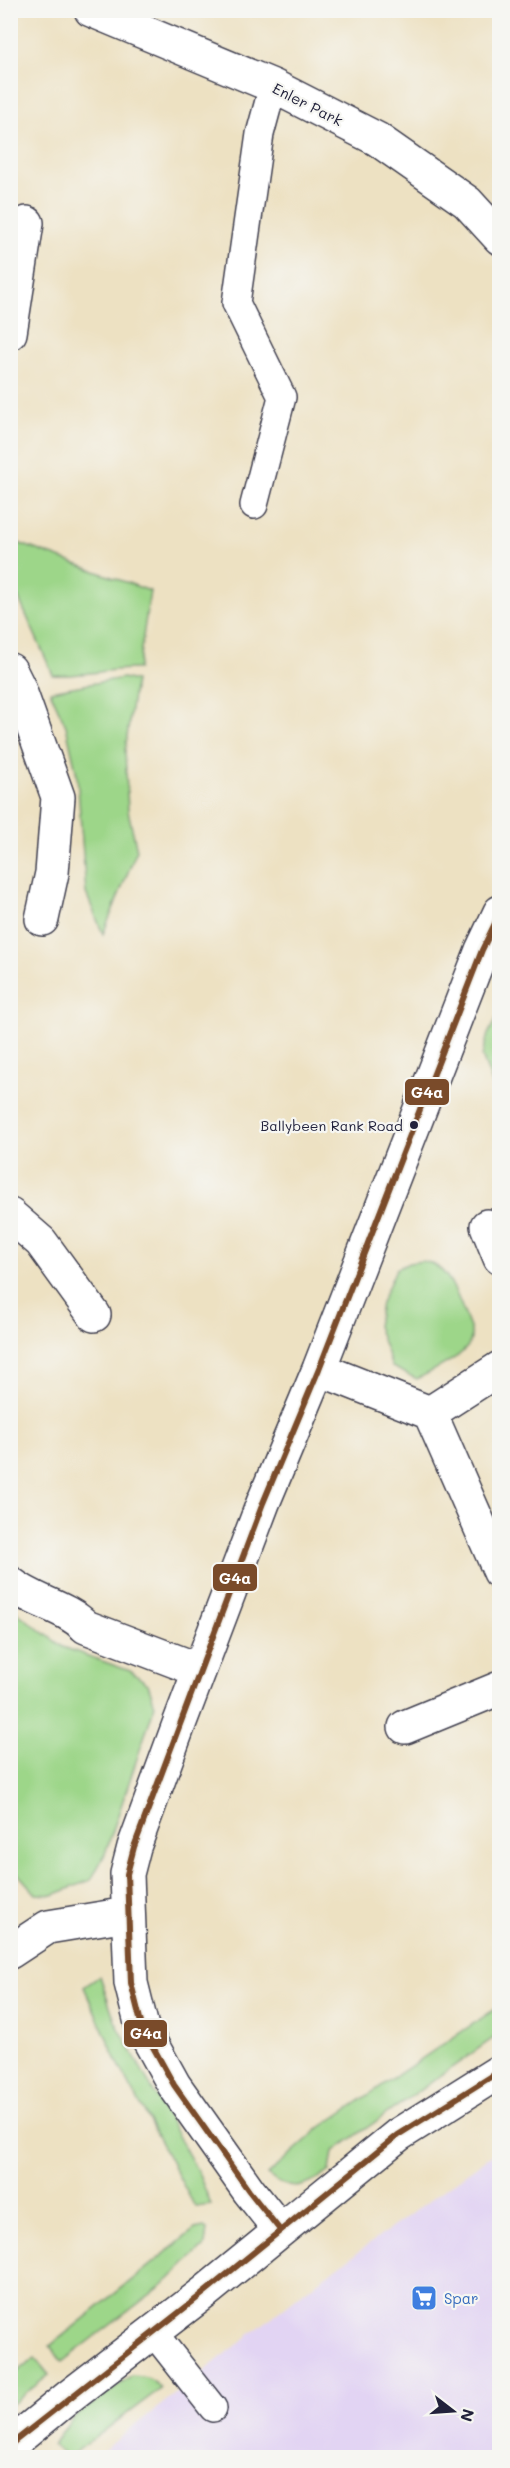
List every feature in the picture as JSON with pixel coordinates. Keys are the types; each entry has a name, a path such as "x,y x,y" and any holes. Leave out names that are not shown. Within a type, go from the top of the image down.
{"street":[{"name":"Enler Park","path":"91,10 273,86 377,140 467,202 500,238"},
{"path":"10,333 27,223"},
{"path":"10,670 19,688 58,797 52,873 42,919"},
{"path":"280,2230 243,2184 174,2085 142,2027 131,1983 127,1874 134,1846 263,1503 491,953 500,912"},
{"path":"10,1215 41,1242 94,1315"},
{"path":"487,1226 500,1258"},
{"path":"430,1413 500,1368"},
{"path":"319,1369 430,1413 500,1572"},
{"path":"10,1583 20,1591 75,1616 86,1627 199,1670"},
{"path":"405,1726 500,1688"},
{"path":"10,1952 48,1927 127,1914"},
{"path":"10,2445 398,2135 500,2070"}],"lane":[{"path":"254,505 282,397 236,303 260,134 273,86"},
{"path":"153,2332 213,2408"}],"shaded area":[{"path":"499,2150 499,2457 94,2458 310,2287"}],"green space":[{"path":"10,540 150,591 138,669 53,675 11,581"},
{"path":"123,678 135,681 125,751 128,811 137,850 103,934 86,893 77,775 66,726 50,691"},
{"path":"499,1014 499,1101 482,1056 488,1034"},
{"path":"422,1261 432,1264 448,1278 459,1298 471,1330 471,1341 466,1349 446,1364 417,1379 392,1367 377,1326 381,1303 396,1269 409,1263"},
{"path":"11,1608 63,1647 130,1671 148,1684 155,1705 105,1854 91,1880 53,1895 36,1894 11,1866"},
{"path":"100,1976 115,2021 199,2174 211,2205 195,2207 117,2061 84,1987"},
{"path":"495,2009 499,2018 499,2034 333,2152 330,2171 306,2185 291,2187 267,2175 321,2127"},
{"path":"204,2227 207,2229 205,2245 169,2280 62,2362 50,2346 195,2229"},
{"path":"35,2358 49,2375 11,2405 11,2377"},
{"path":"132,2376 148,2379 160,2389 69,2457 52,2445 73,2418"}],"transit line":[{"name":"G4a","path":"280,2230 249,2191 174,2085 142,2027 131,1983 127,1874 134,1847 263,1503 319,1369 482,950 500,913"},
{"name":"G4a","path":"10,2445 205,2292 398,2135 500,2071"}],"place":[{"name":"Ballybeen Rank Road","path":"414,1125"},
{"name":"Spar","path":"424,2298"}]}
